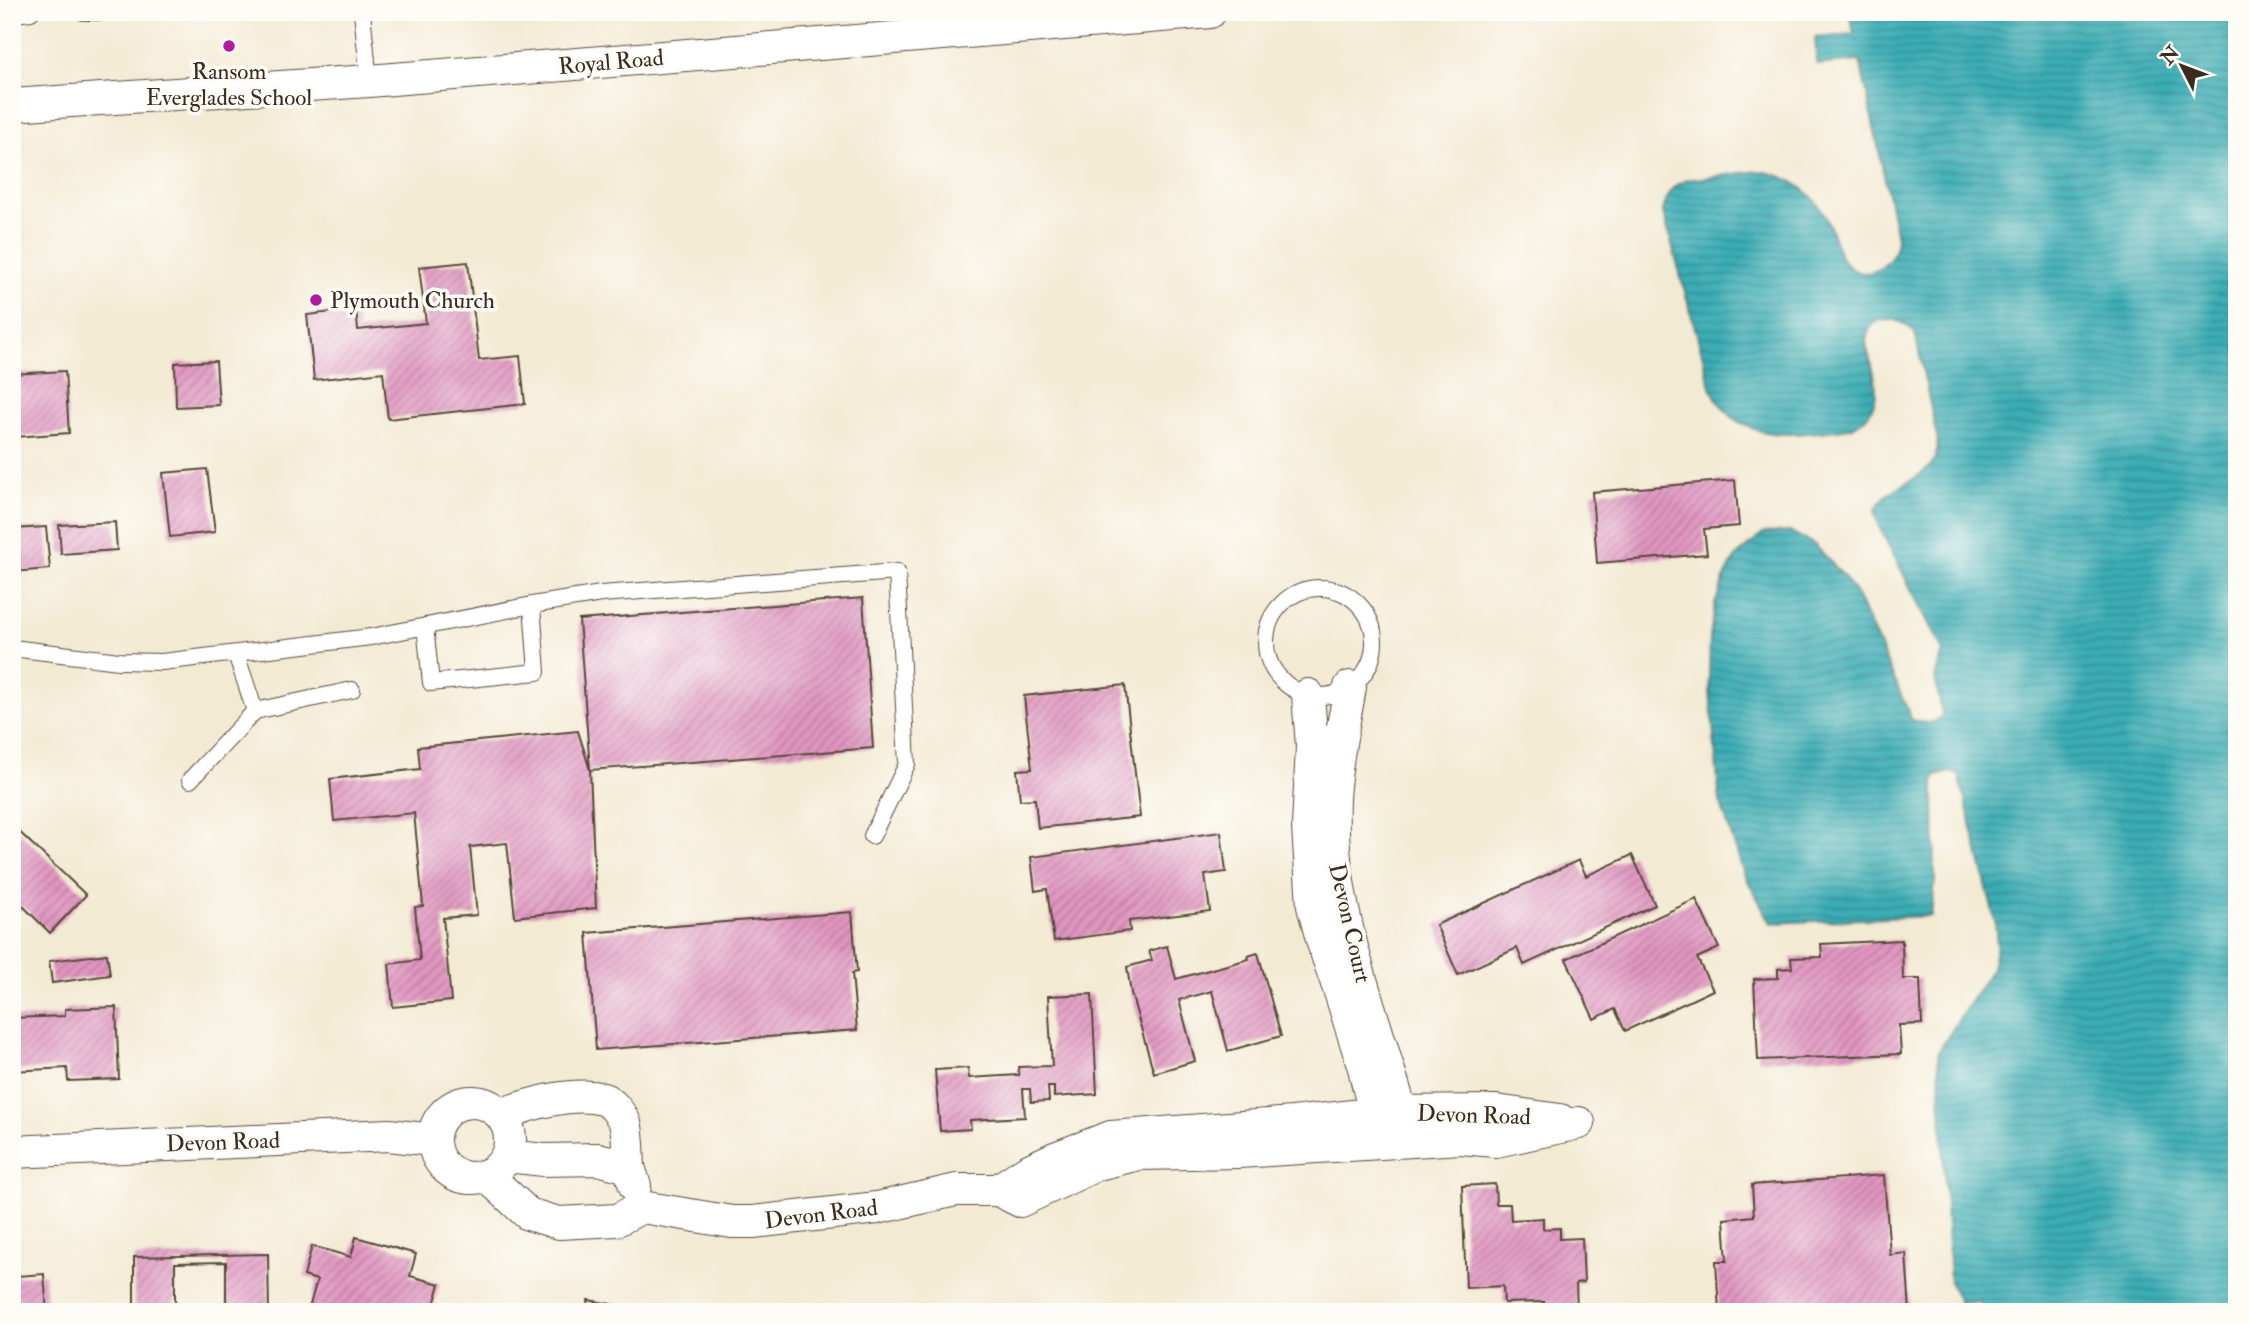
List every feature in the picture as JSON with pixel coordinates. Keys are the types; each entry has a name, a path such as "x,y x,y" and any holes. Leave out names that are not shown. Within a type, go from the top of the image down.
{"street":[{"name":"Royal Road","path":"12,105 369,82 1210,12"},
{"name":"Devon Court","path":"1350,687 1336,765 1333,800 1337,877 1388,1113"},
{"name":"Devon Court","path":"1308,695 1312,746 1308,827 1313,906 1364,1068 1388,1113"},
{"path":"497,1166 528,1214 559,1223 617,1220 642,1207 629,1167 625,1125 617,1110 605,1100 583,1098 533,1103 501,1115"},
{"path":"497,1166 510,1137 501,1115 492,1107 468,1102 456,1105 438,1120 433,1140 436,1156 443,1166 463,1178 475,1179 497,1166 544,1160 598,1159 629,1167"},
{"name":"Devon Road","path":"642,1207 732,1222 753,1222 877,1208 956,1191 998,1190 1027,1171 1111,1137 1345,1131 1496,1141 1579,1123 1496,1111 1388,1113 1345,1131"},
{"name":"Devon Road","path":"12,1152 389,1135 433,1140"}],"lane":[{"path":"12,14 31,12"},
{"path":"83,12 110,12"},
{"path":"362,12 369,82"},
{"path":"12,648 119,661 162,662 371,637 532,605 615,593 897,572 907,764 872,836"},
{"path":"1320,588 1336,590 1352,598 1364,611 1372,626 1374,643 1371,660 1363,676 1350,687 1323,697 1308,695 1292,689 1279,677 1270,662 1266,646 1268,628 1275,612 1287,600 1302,591 1320,588"},
{"path":"425,626 431,683 537,672 532,605"},
{"path":"236,654 255,711"},
{"path":"190,780 255,711 352,690"}],"water":[{"path":"1850,12 2237,12 2237,1312 1982,1312 1980,1301 1960,1304 1950,1283 1938,1052 1992,968 1997,946 1995,921 1959,775 1950,772 1936,776 1934,781 1935,883 1931,916 1771,923 1744,874 1720,801 1709,679 1710,635 1715,604 1726,574 1737,556 1764,533 1791,532 1815,545 1857,595 1912,720 1932,722 1942,714 1935,677 1943,651 1879,527 1875,513 1890,493 1932,464 1937,452 1937,437 1915,333 1902,323 1886,319 1873,325 1868,332 1866,341 1874,372 1875,400 1861,422 1851,428 1812,433 1773,433 1738,421 1724,409 1712,390 1663,212 1670,193 1686,180 1759,171 1771,173 1792,182 1810,195 1824,213 1846,264 1863,273 1872,272 1887,263 1896,247 1897,237 1860,61 1817,65 1815,37 1854,34"}],"building":[{"path":"468,262 479,360 520,356 525,404 388,419 383,372 314,380 307,315 356,309 358,330 426,323 419,267"},
{"path":"216,361 219,405 176,407 175,363"},
{"path":"65,371 69,433 15,437 12,374"},
{"path":"207,469 215,532 170,537 163,473"},
{"path":"1735,480 1739,526 1704,529 1707,554 1597,563 1592,492"},
{"path":"115,522 117,550 61,554 59,525"},
{"path":"46,527 50,569 12,572 12,529"},
{"path":"863,598 873,748 590,770 579,620"},
{"path":"1125,685 1140,817 1038,828 1035,799 1020,800 1017,770 1032,769 1024,696"},
{"path":"578,731 590,770 596,908 515,917 507,843 470,847 477,915 443,918 451,1001 393,1007 389,964 420,960 415,907 423,906 414,813 334,821 330,779 420,769 418,747"},
{"path":"12,825 86,895 50,933 23,906 12,918"},
{"path":"1221,832 1226,872 1205,875 1210,911 1129,921 1130,931 1054,941 1047,889 1035,891 1031,857"},
{"path":"1632,855 1655,905 1524,965 1517,948 1458,975 1436,925 1579,860 1586,876"},
{"path":"1696,899 1719,948 1697,958 1713,990 1625,1031 1615,1009 1594,1019 1566,959"},
{"path":"852,912 857,972 852,973 857,1030 596,1050 587,933"},
{"path":"1902,940 1903,979 1920,979 1922,1024 1899,1025 1901,1054 1758,1060 1754,979 1778,978 1778,969 1792,968 1791,958 1822,957 1821,944"},
{"path":"1167,946 1176,979 1249,959 1248,956 1258,953 1281,1036 1228,1051 1212,991 1179,1000 1195,1061 1154,1073 1131,993 1127,967 1152,960 1149,951"},
{"path":"107,954 110,975 52,983 49,961"},
{"path":"1092,994 1097,1094 1054,1097 1054,1087 1048,1087 1049,1101 1031,1102 1030,1089 1023,1089 1025,1117 970,1120 971,1129 940,1131 935,1070 968,1068 969,1078 1019,1075 1018,1067 1052,1066 1048,996"},
{"path":"116,1007 119,1079 68,1081 67,1068 12,1071 12,1018 65,1016 65,1009"},
{"path":"1884,1175 1890,1255 1906,1253 1910,1312 1719,1312 1716,1261 1727,1261 1724,1219 1754,1216 1752,1185"},
{"path":"1495,1184 1496,1204 1510,1204 1511,1220 1543,1218 1543,1229 1560,1228 1560,1239 1582,1238 1584,1282 1576,1283 1577,1312 1545,1312 1544,1302 1504,1303 1503,1286 1466,1288 1462,1186"},
{"path":"12,1232 17,1276 44,1274 47,1312 12,1312"},
{"path":"356,1237 416,1254 410,1276 440,1284 432,1312 308,1312 317,1280 304,1276 312,1246 351,1257"},
{"path":"268,1254 269,1312 226,1312 226,1262 175,1263 175,1312 134,1312 134,1257"},
{"path":"588,1300 645,1310 645,1312 589,1312"}],"place":[{"name":"Ransom Everglades School","path":"229,46"},
{"name":"Plymouth Church","path":"316,300"}]}
